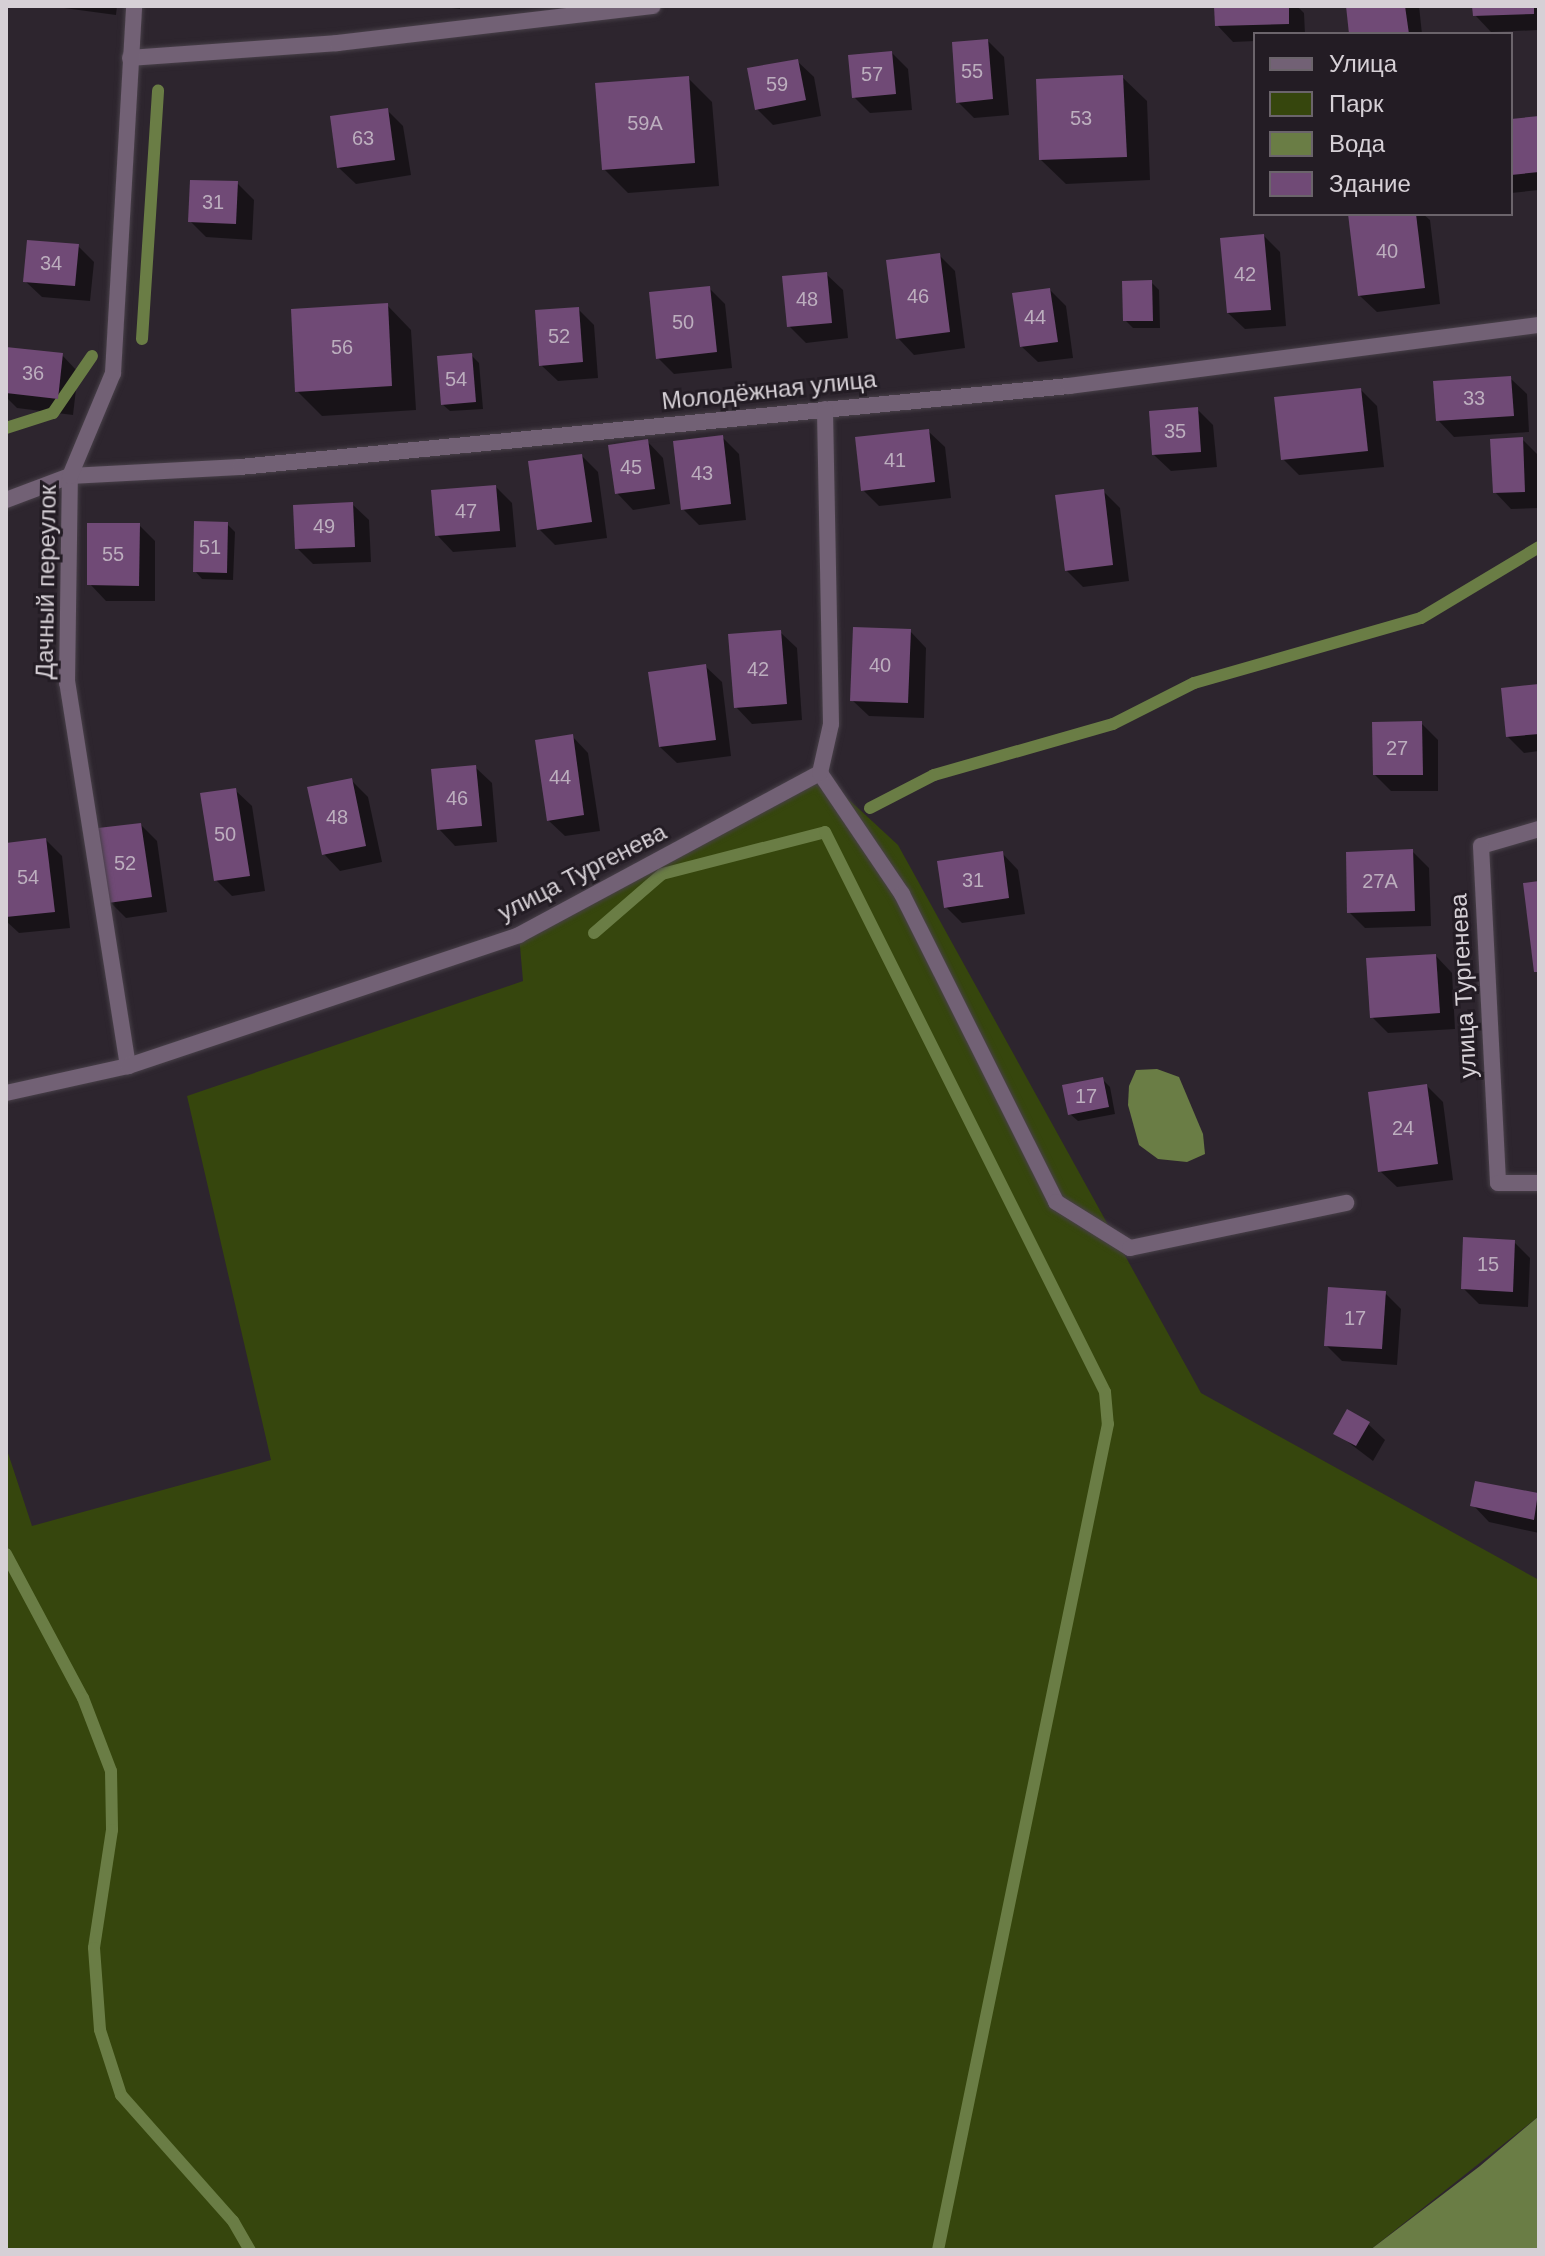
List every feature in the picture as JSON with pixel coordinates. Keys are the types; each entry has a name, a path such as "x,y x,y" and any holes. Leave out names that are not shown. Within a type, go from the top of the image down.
{"street":[{"name":"Дачный переулок","path":"128,1066 67,683 70,476 113,373 134,6"},
{"path":"130,58 337,43 653,6"},
{"name":"Молодёжная улица","path":"6,500 70,476 240,467 1069,386 1539,325"},
{"path":"825,409 831,724 820,773 902,894 1056,1202 1130,1248 1346,1203"},
{"name":"улица Тургенева","path":"6,1093 128,1066 519,935 820,773"},
{"name":"улица Тургенева","path":"1539,829 1481,846 1498,1183 1539,1183"}],"green space":[{"path":"820,773 898,845 1201,1393 1539,1580 1539,2116 1370,2250 6,2250 6,1447 32,1526 271,1460 187,1096 523,981 519,935"}],"water":[{"path":"1157,1069 1179,1077 1203,1134 1205,1154 1187,1162 1158,1159 1139,1145 1128,1105 1129,1086 1136,1070"},
{"path":"1539,2116 1539,2250 1370,2250 1480,2166"}],"building":[{"path":"1214,6 1289,6 1289,24 1215,26"},
{"path":"1346,6 1405,6 1409,32 1349,32"},
{"path":"1472,6 1534,6 1534,14 1473,16"},
{"path":"988,39 993,99 956,103 952,42"},
{"path":"892,51 896,94 852,98 848,55"},
{"path":"798,59 806,100 755,110 747,68"},
{"path":"1123,75 1127,157 1039,160 1036,79"},
{"path":"689,76 695,163 602,170 595,83"},
{"path":"388,108 395,160 337,168 330,116"},
{"path":"1539,116 1539,172 1513,175 1513,119"},
{"path":"190,180 238,181 236,224 188,222"},
{"path":"1348,216 1416,216 1425,288 1358,296"},
{"path":"1264,234 1271,310 1227,313 1220,238"},
{"path":"27,240 79,244 75,286 23,282"},
{"path":"940,253 950,332 896,339 886,260"},
{"path":"827,272 832,323 787,327 782,276"},
{"path":"1152,280 1153,321 1123,321 1122,281"},
{"path":"710,286 717,352 656,359 649,292"},
{"path":"1050,288 1058,342 1020,347 1012,293"},
{"path":"388,303 392,386 295,392 291,309"},
{"path":"579,307 583,362 539,366 535,310"},
{"path":"6,347 63,353 58,399 6,393"},
{"path":"472,353 476,402 441,405 437,356"},
{"path":"1511,376 1514,416 1436,421 1433,381"},
{"path":"1361,388 1368,451 1281,460 1274,397"},
{"path":"1198,407 1201,452 1152,455 1149,411"},
{"path":"929,429 935,482 861,491 855,437"},
{"path":"723,435 731,504 681,510 673,441"},
{"path":"1523,437 1525,492 1493,493 1490,439"},
{"path":"648,439 655,489 615,494 608,445"},
{"path":"582,454 592,522 537,530 528,461"},
{"path":"496,485 500,531 435,536 431,490"},
{"path":"1104,489 1113,565 1065,571 1055,495"},
{"path":"353,502 355,547 295,549 293,505"},
{"path":"194,521 228,522 227,573 193,572"},
{"path":"87,523 140,523 139,586 87,585"},
{"path":"853,627 911,629 908,703 850,701"},
{"path":"781,630 787,704 734,708 728,634"},
{"path":"706,664 716,740 659,747 648,672"},
{"path":"1539,684 1539,734 1506,737 1501,688"},
{"path":"1422,721 1423,775 1373,775 1372,722"},
{"path":"573,734 584,815 547,821 535,740"},
{"path":"476,765 482,826 437,830 431,769"},
{"path":"352,778 366,846 322,855 307,787"},
{"path":"236,788 250,876 214,881 200,793"},
{"path":"141,823 152,897 108,903 98,828"},
{"path":"46,838 55,912 6,917 6,843"},
{"path":"1413,849 1415,911 1347,913 1346,852"},
{"path":"1003,851 1009,898 944,908 937,861"},
{"path":"1539,881 1539,972 1534,972 1523,883"},
{"path":"1436,954 1440,1013 1370,1018 1366,958"},
{"path":"1103,1077 1109,1107 1068,1115 1062,1085"},
{"path":"1427,1084 1438,1164 1378,1172 1368,1092"},
{"path":"1463,1237 1515,1240 1513,1292 1461,1289"},
{"path":"1328,1287 1386,1291 1382,1349 1324,1346"},
{"path":"1347,1409 1370,1422 1356,1446 1333,1434"},
{"path":"1475,1481 1538,1493 1534,1520 1470,1506"}],"waterway":[{"path":"142,339 158,91"},
{"path":"6,428 53,413 92,356"},
{"path":"870,808 934,775 1113,724 1194,683 1421,618 1539,547"},
{"path":"594,933 662,874 825,832 1105,1392 1108,1424 938,2250"},
{"path":"6,1554 83,1698 111,1771 112,1830 94,1948 100,2030 121,2095 233,2221 250,2250"}]}
